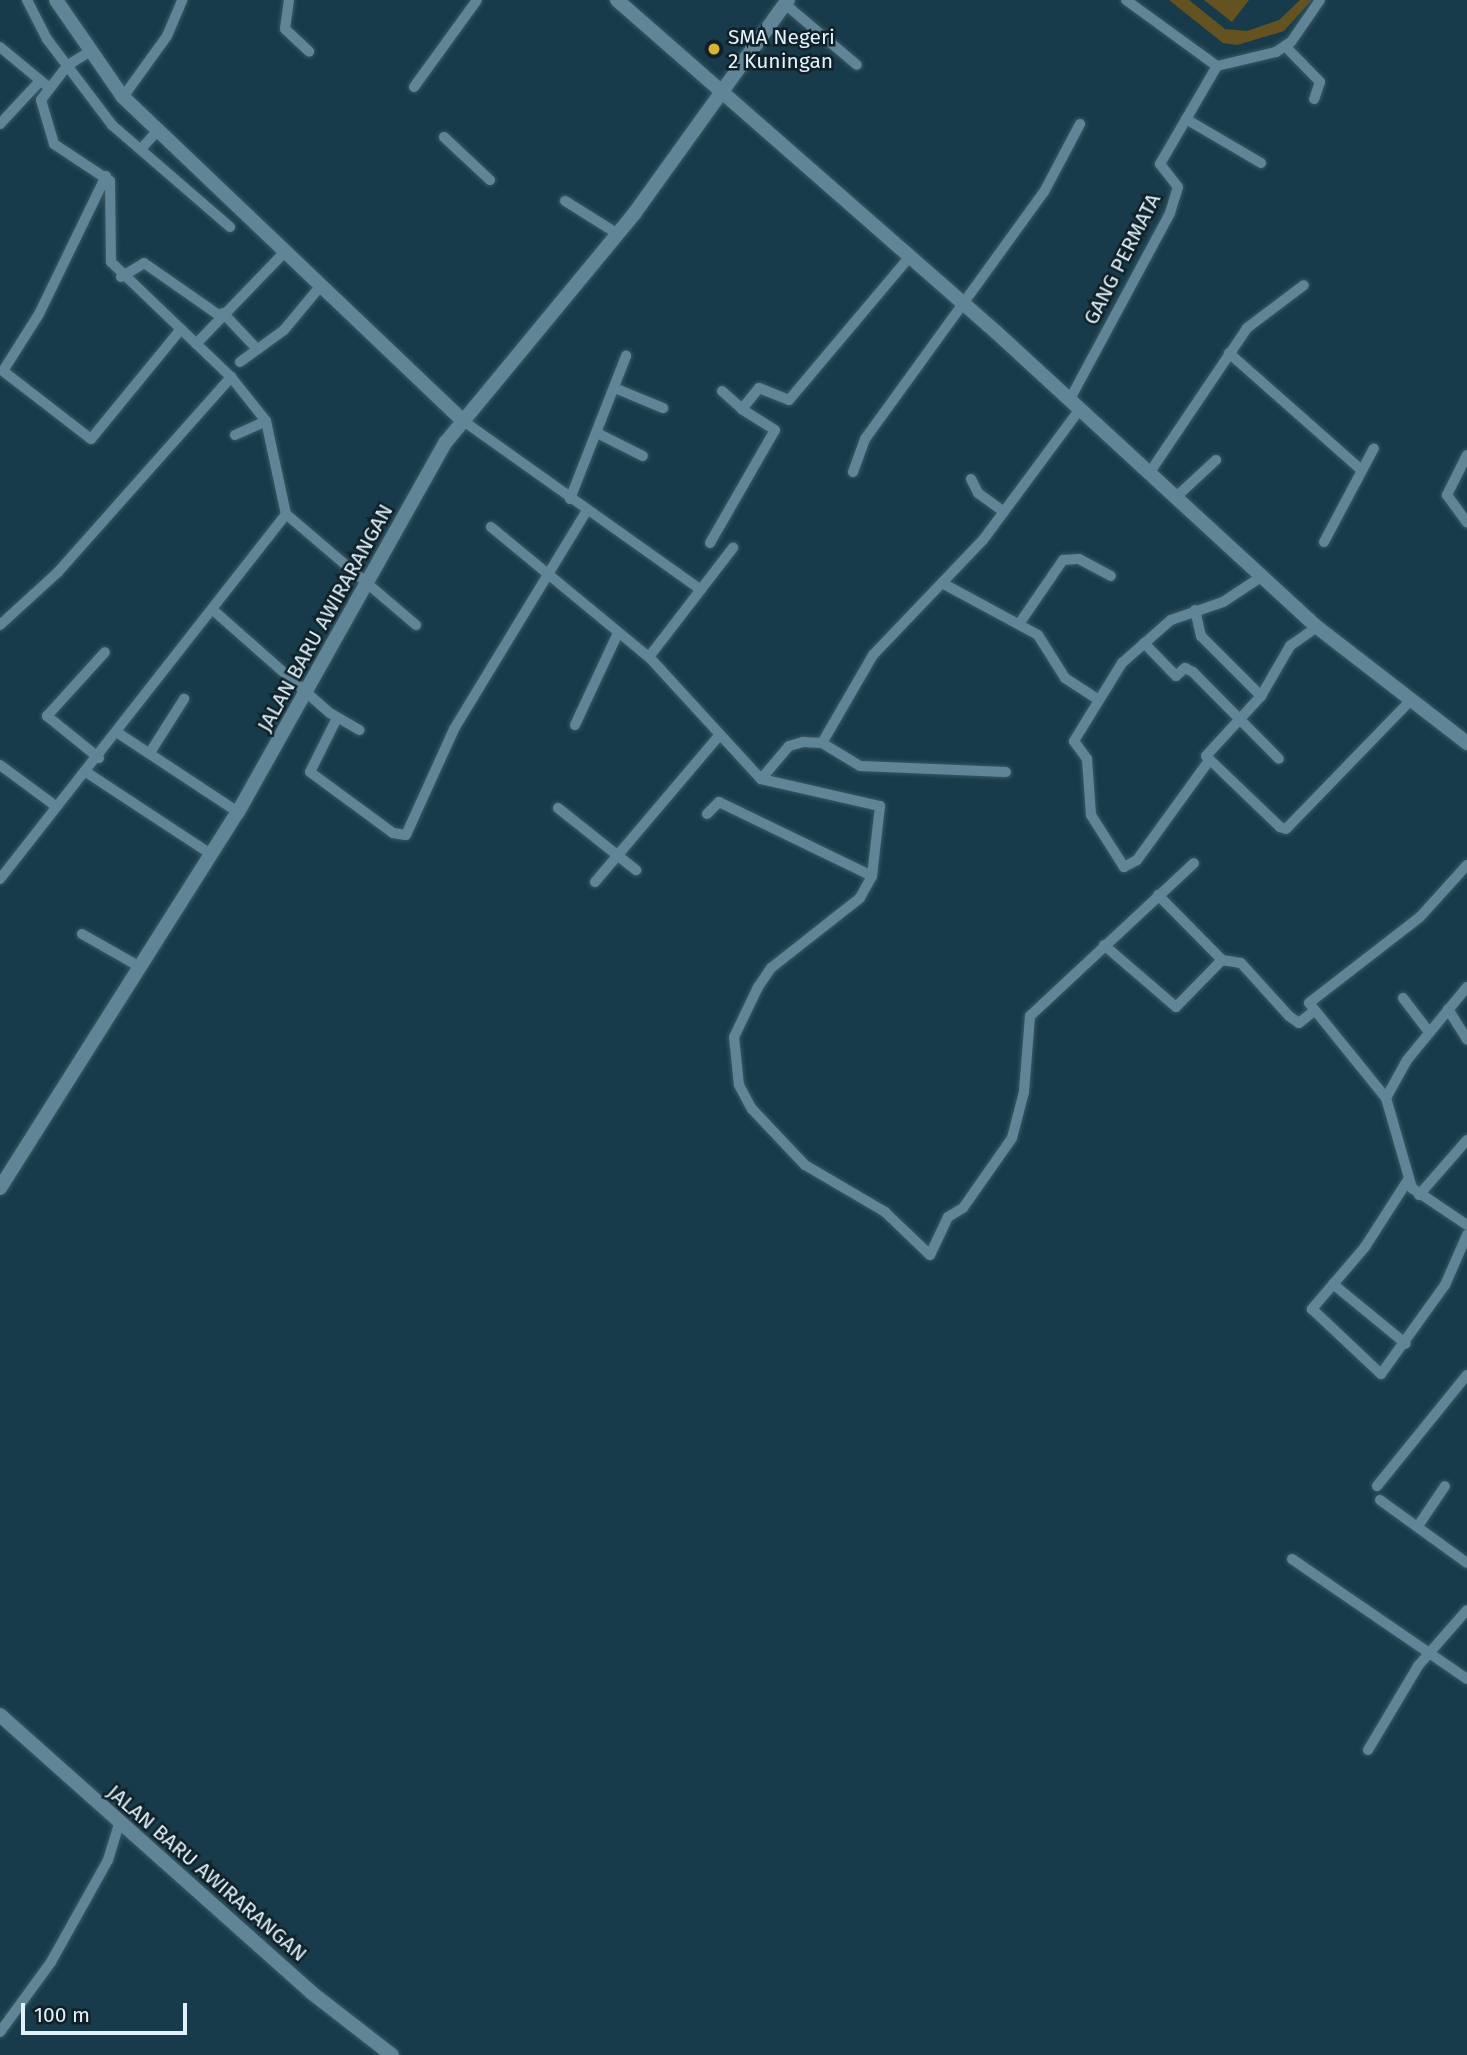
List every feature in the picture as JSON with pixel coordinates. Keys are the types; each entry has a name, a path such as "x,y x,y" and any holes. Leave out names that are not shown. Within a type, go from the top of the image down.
{"street":[{"path":"27,0 112,125 203,189 282,255 314,292 462,419 570,499 701,590"},
{"path":"56,0 87,52 203,189"},
{"path":"123,97 167,37 182,0"},
{"path":"289,0 285,29 309,51"},
{"path":"414,87 477,0"},
{"path":"618,0 720,94 911,255 1317,627 1409,702 1466,739"},
{"path":"1126,0 1217,66 1285,46 1320,0"},
{"path":"787,2 857,65"},
{"name":"JALAN BARU AWIRARANGAN","path":"0,1188 238,811 370,586 446,442 462,419 618,234 787,2"},
{"path":"1285,46 1320,82 1314,99"},
{"path":"0,47 43,84"},
{"path":"0,124 43,84 87,52"},
{"name":"GANG PERMATA","path":"1075,404 1170,213 1178,187 1160,163 1217,66"},
{"path":"43,84 41,100 48,136 106,176"},
{"path":"1186,119 1261,163"},
{"path":"853,472 865,439 961,301 1044,192 1080,124"},
{"path":"144,146 156,132"},
{"path":"444,137 490,180"},
{"path":"106,176 111,262 121,277 231,377 266,421 286,514 416,625"},
{"path":"106,176 39,314 3,371 91,439 181,329"},
{"path":"565,201 618,234"},
{"path":"221,204 230,227"},
{"path":"196,344 221,314 282,255"},
{"path":"742,409 759,388 789,400 911,255"},
{"path":"121,277 144,262 221,314 257,349"},
{"path":"1150,472 1247,328 1304,285"},
{"path":"240,362 303,308 314,292"},
{"path":"1229,354 1359,468"},
{"path":"570,499 617,389 626,356"},
{"path":"0,625 58,572 231,377"},
{"path":"617,389 663,408"},
{"path":"710,543 775,430 742,409 722,391"},
{"path":"822,743 873,655 942,583 1004,512 1075,404"},
{"path":"235,435 266,421"},
{"path":"599,434 643,456"},
{"path":"1324,542 1359,468 1374,448"},
{"path":"1467,455 1447,495 1467,523"},
{"path":"1175,498 1216,460"},
{"path":"971,479 978,493 1004,512"},
{"path":"337,718 310,772 404,836 454,729 548,579 587,510"},
{"path":"0,879 54,804 100,758 286,514"},
{"path":"491,527 548,579 650,658 719,736 764,776 880,806 872,876 860,898 771,968 758,987 734,1037 740,1085 752,1109 806,1165 885,1212 929,1255 943,1238 948,1217 963,1208 1002,1157 1018,1122 1030,1016 1194,863"},
{"path":"652,653 733,548"},
{"path":"1019,624 1063,560 1080,559 1111,576"},
{"path":"1208,762 1137,860 1124,867 1091,815 1087,759 1074,741 1097,699 1144,643 1195,610 1223,602 1261,577"},
{"path":"942,583 1019,624 1048,647 1065,678 1097,699"},
{"path":"213,610 337,718 359,730"},
{"path":"1195,610 1201,636 1261,696"},
{"path":"1317,627 1290,646 1261,696 1206,756 1208,762 1286,829 1409,702"},
{"path":"575,725 617,635"},
{"path":"1144,643 1175,676 1185,667 1192,672 1279,759"},
{"path":"100,758 47,716 104,652"},
{"path":"151,751 184,699"},
{"path":"118,733 151,751 238,811"},
{"path":"595,882 719,736"},
{"path":"764,776 789,746 822,743 860,766 1006,772"},
{"path":"0,765 54,804"},
{"path":"86,772 211,854"},
{"path":"707,814 719,802 872,876"},
{"path":"558,808 636,870"},
{"path":"1467,865 1420,917 1309,1003 1386,1098 1408,1180 1419,1195 1467,1226"},
{"path":"1158,895 1222,960 1241,963 1298,1023 1314,1011"},
{"path":"82,934 140,967"},
{"path":"1104,945 1176,1007 1222,960"},
{"path":"1386,1098 1429,1032 1467,987"},
{"path":"1403,998 1429,1032"},
{"path":"1448,1009 1467,1039"},
{"path":"1419,1195 1467,1140"},
{"path":"1408,1180 1312,1311 1381,1374 1406,1344 1445,1285 1467,1235"},
{"path":"1333,1284 1406,1344"},
{"path":"1377,1486 1467,1376"},
{"path":"1418,1527 1445,1486"},
{"path":"1380,1500 1467,1563"},
{"path":"1292,1559 1467,1679"},
{"path":"1368,1749 1428,1653 1467,1609"},
{"name":"JALAN BARU AWIRARANGAN","path":"0,1715 119,1825 392,2055"},
{"path":"0,2032 51,1962 108,1860 119,1825"}],"shaded area":[{"path":"1169,0 1189,0 1225,29 1247,31 1279,20 1300,0 1312,0 1284,31 1237,45 1223,43"},
{"path":"1204,0 1249,0 1232,22"}],"place":[{"name":"SMA Negeri 2 Kuningan","path":"714,49"}]}
